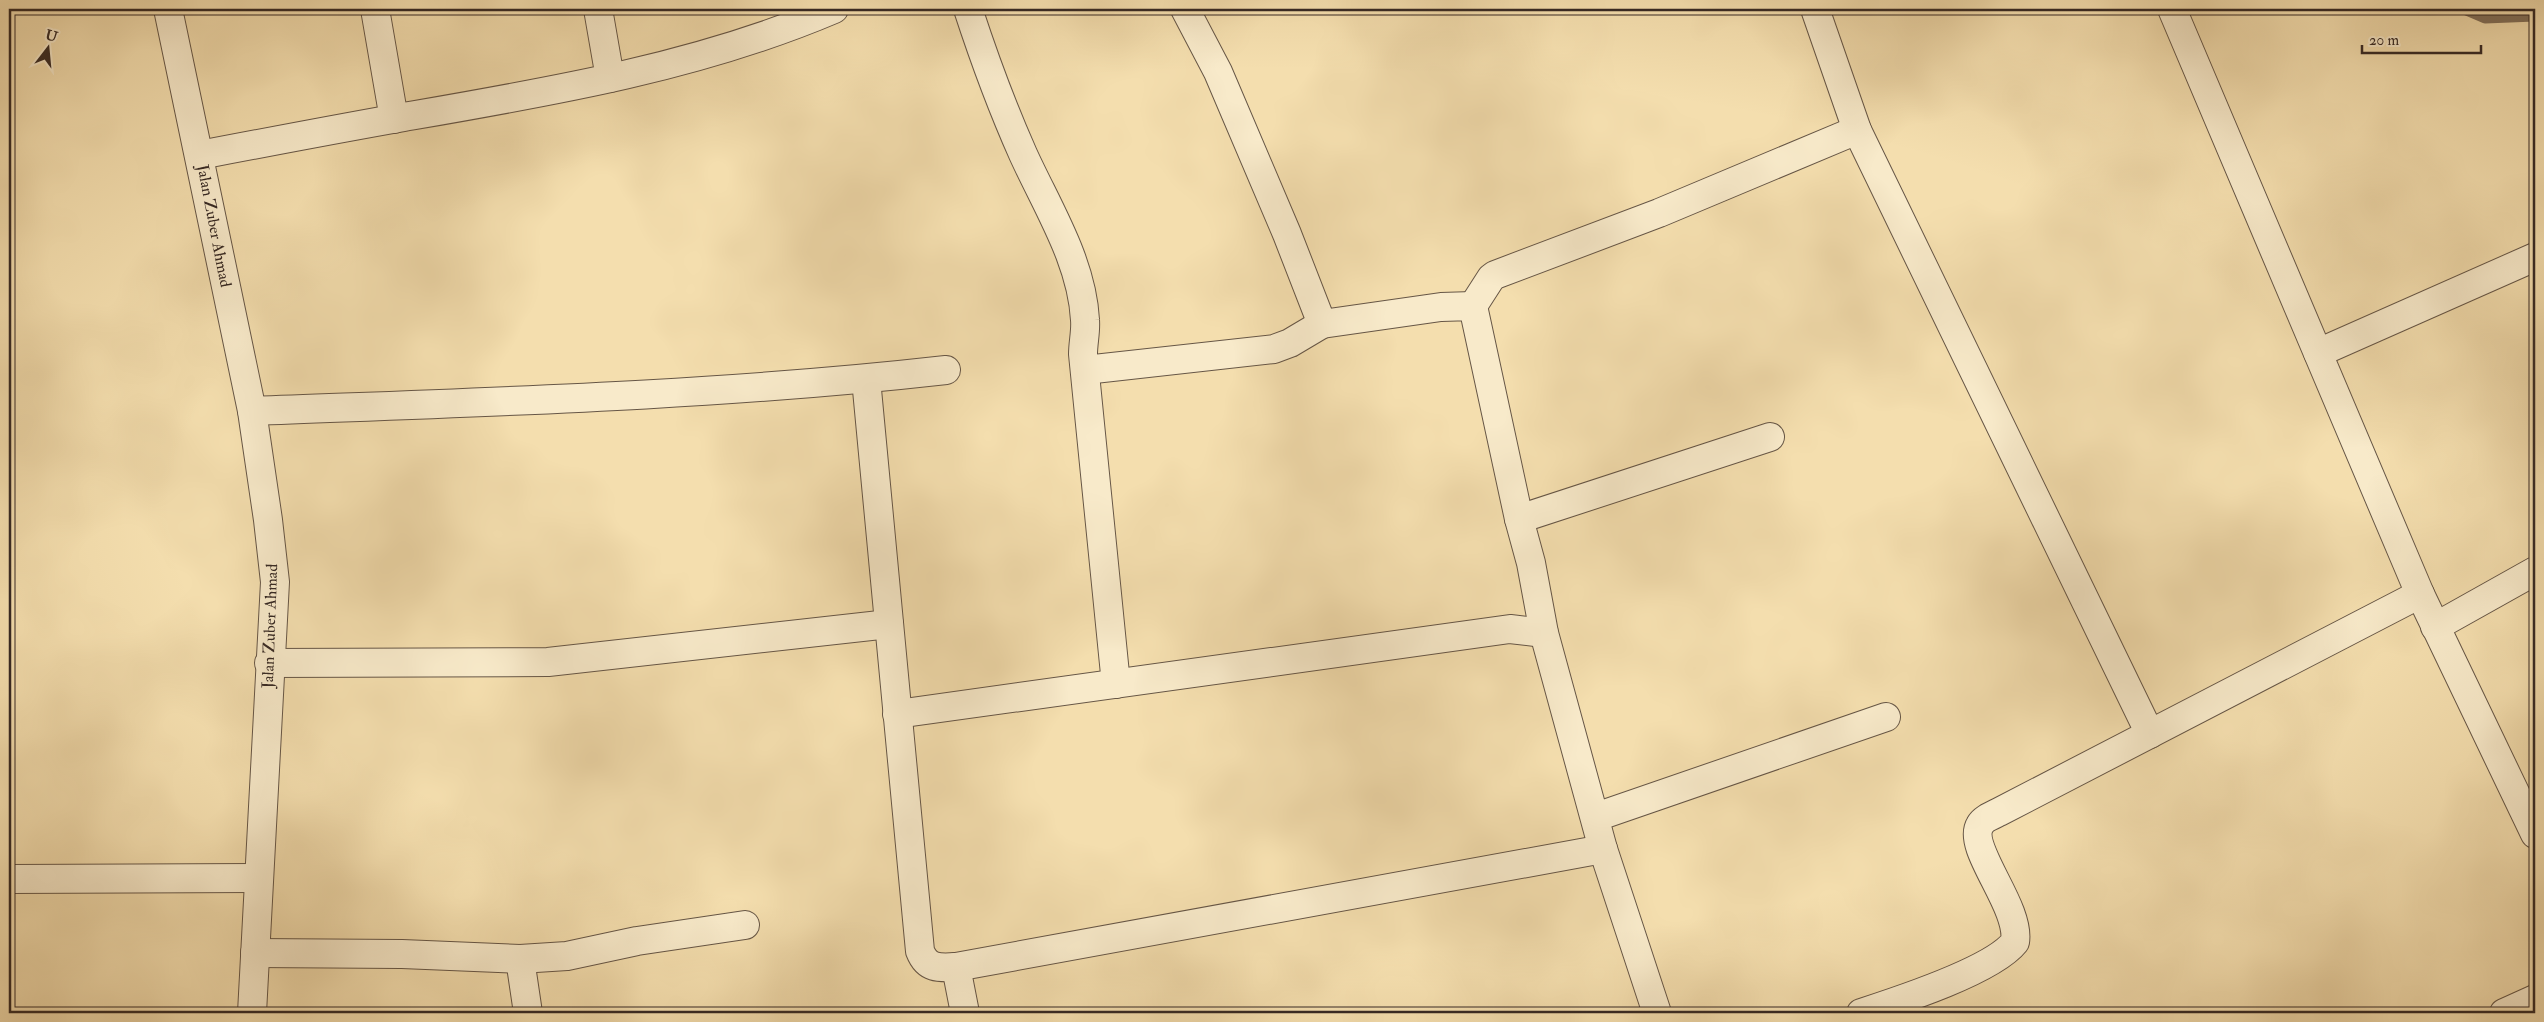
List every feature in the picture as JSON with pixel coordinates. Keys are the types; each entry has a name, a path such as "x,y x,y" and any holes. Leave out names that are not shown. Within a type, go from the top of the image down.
{"street":[{"name":"Jalan Zuber Ahmad","path":"168,9 200,155 252,412 268,520 274,582 252,1013"},
{"path":"375,9 394,119"},
{"path":"598,9 610,78"},
{"path":"200,155 507,100 610,78 750,42 834,9"},
{"path":"968,9 979,43 1022,152 1076,269 1085,321 1083,354 1116,684"},
{"path":"1185,9 1218,72 1287,234 1322,324"},
{"path":"1815,9 1857,130 2150,734"},
{"path":"2172,9 2420,594 2527,795 2535,834"},
{"path":"1657,1013 1603,849 1596,817 1544,633 1532,563 1519,519 1473,306 1491,278 1496,275 1659,214 1857,130"},
{"path":"2318,353 2535,258"},
{"path":"1085,370 1274,349 1290,343 1322,324 1441,307 1473,306"},
{"path":"252,412 653,395 866,379 946,370"},
{"path":"866,379 896,714 920,951 923,959 935,968 956,967 1603,849"},
{"path":"1519,519 1770,437"},
{"path":"2436,627 2535,571"},
{"path":"1861,1013 1904,999 1950,980 2001,955 2014,942 2016,926 1978,844 1978,828 1982,822 2420,594"},
{"path":"269,662 548,662 889,624"},
{"path":"896,714 1510,629 1544,633"},
{"path":"1596,817 1886,717"},
{"path":"9,879 258,878"},
{"path":"254,953 402,954 520,958 567,956 637,941 745,925"},
{"path":"520,958 528,1013"},
{"path":"956,967 965,1013"},
{"path":"2504,1013 2535,999"}],"waterway":[{"path":"2464,9 2485,18 2535,16"}]}
